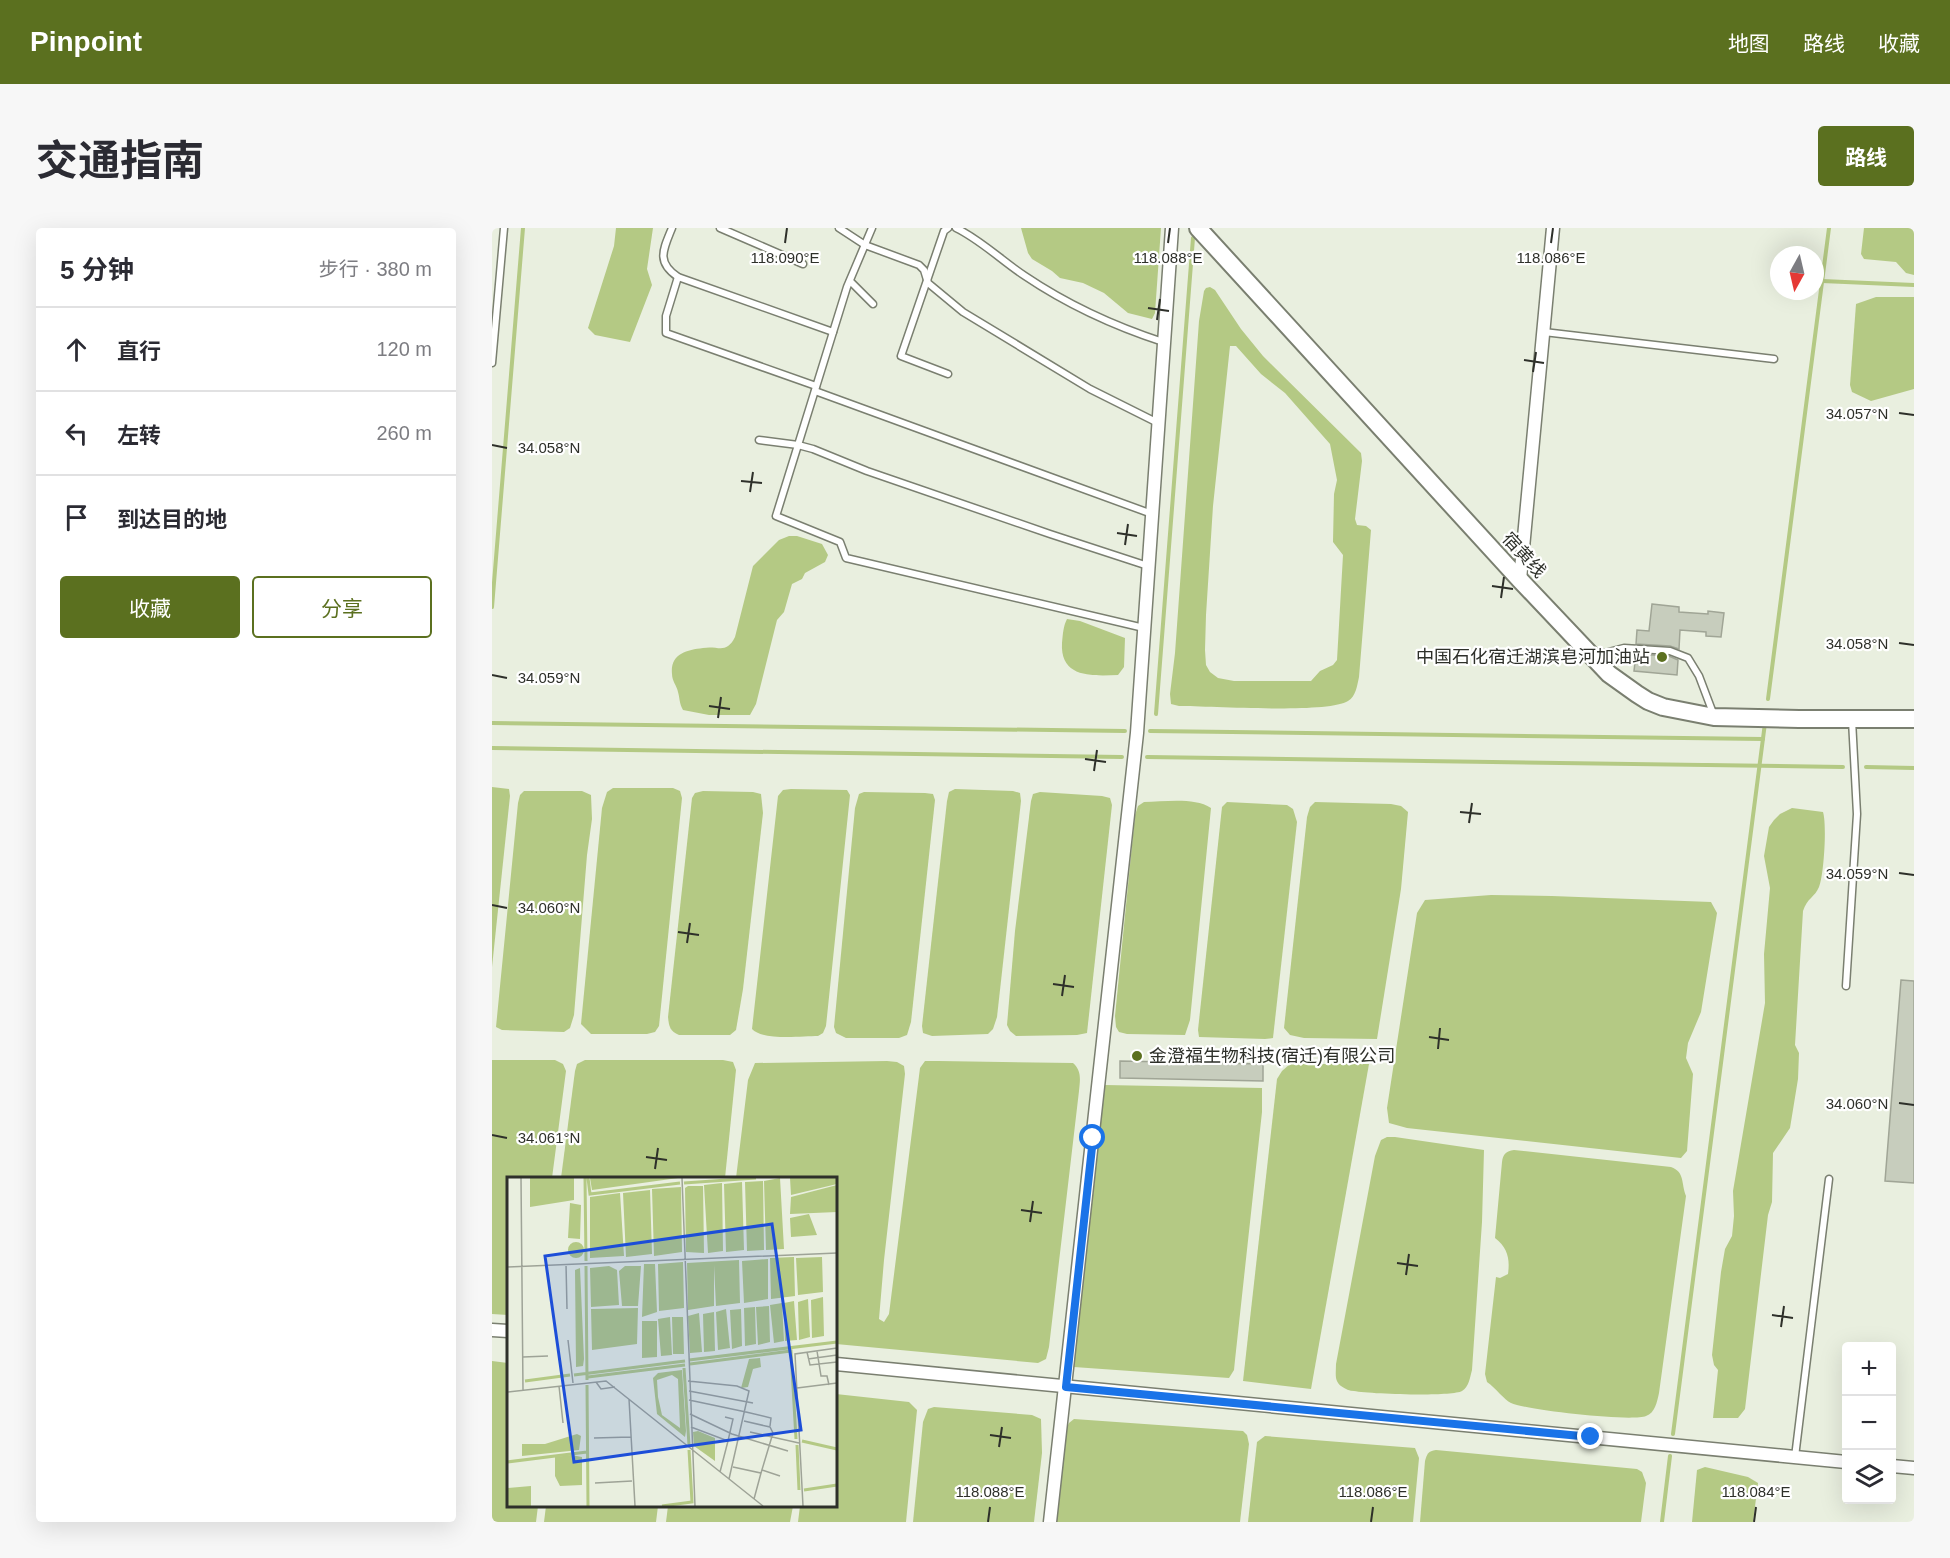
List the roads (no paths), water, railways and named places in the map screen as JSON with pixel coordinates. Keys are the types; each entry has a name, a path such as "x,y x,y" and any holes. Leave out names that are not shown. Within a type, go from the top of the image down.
{"main road":[{"name":"宿黄线","path":"1198,228 1609,674 1648,701 1674,710 1714,717 1914,719"}],"street":[{"path":"1050,1522 1137,734 1172,228"},
{"path":"1520,580 1553,228"},
{"path":"492,1330 507,1331"},
{"path":"837,1364 1842,1462"},
{"path":"1896,1466 1914,1468"}],"lane":[{"path":"492,363 504,228"},
{"path":"672,228 663,252 663,263 667,270 678,277 833,332"},
{"path":"720,228 803,264"},
{"path":"839,228 866,244 919,266 924,270 928,283 963,312 1090,389 1158,423"},
{"path":"873,228 850,281 776,516 840,542 846,558 1144,628"},
{"path":"948,228 900,356 948,374"},
{"path":"956,228 1024,276 1076,308 1126,330 1164,343"},
{"path":"678,277 666,316 666,333 1152,515"},
{"path":"850,281 873,304"},
{"path":"1544,333 1774,359"},
{"path":"759,440 798,445 867,471 1149,566"},
{"path":"1593,656 1624,648 1670,651 1689,658 1699,676 1714,717"},
{"path":"1846,986 1857,814 1852,719"},
{"path":"1795,1456 1829,1179"}],"waterway":[{"path":"492,607 523,228"},
{"path":"1768,699 1829,228"},
{"path":"1156,714 1193,238"},
{"path":"1824,281 1914,285"},
{"path":"492,723 1125,731"},
{"path":"1673,1434 1765,723"},
{"path":"1150,731 1763,739"},
{"path":"492,748 1122,757"},
{"path":"1147,757 1843,767"},
{"path":"1866,767 1914,768"},
{"path":"1662,1522 1670,1456"}],"place":[{"name":"中国石化宿迁湖滨皂河加油站","path":"1662,657"},
{"name":"金澄福生物科技(宿迁)有限公司","path":"1137,1056"}]}
